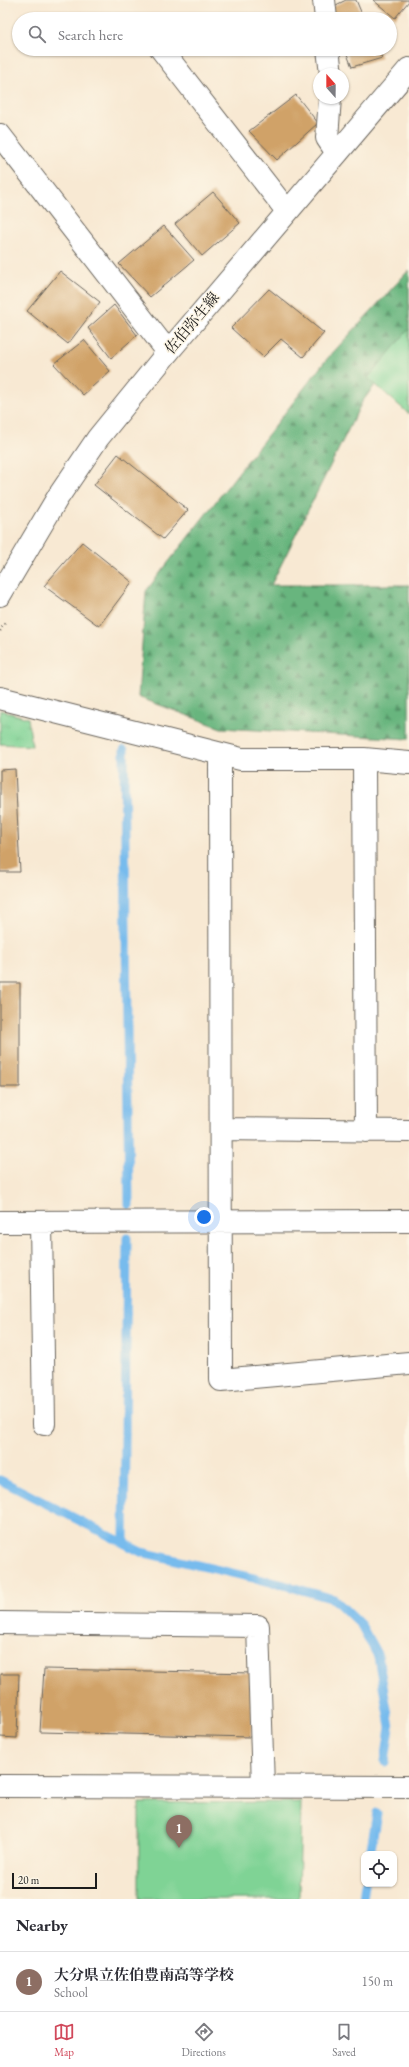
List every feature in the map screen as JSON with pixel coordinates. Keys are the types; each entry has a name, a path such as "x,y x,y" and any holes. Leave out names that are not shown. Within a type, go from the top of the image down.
{"street":[{"path":"324,0 325,12"},
{"path":"166,56 287,211"},
{"path":"329,56 330,68"},
{"name":"佐伯弥生線","path":"0,594 58,497 98,438 168,352 409,69"},
{"path":"330,104 327,138 337,153"},
{"path":"0,135 168,352"},
{"path":"0,698 241,759 364,759 409,763"},
{"path":"220,754 221,1380 409,1363"},
{"path":"364,759 366,1131"},
{"path":"220,1129 409,1131"},
{"path":"0,1222 409,1221"},
{"path":"42,1222 44,1424"},
{"path":"0,1623 258,1626 263,1787"},
{"path":"0,1786 409,1787"}],"green space":[{"path":"409,270 409,341 362,402 271,585 409,585 409,739 221,728 138,697 146,591 326,360"},
{"path":"409,329 409,414 368,378"},
{"path":"0,710 28,718 32,746 0,744"},
{"path":"301,1802 299,1899 139,1899 139,1803"}],"building":[{"path":"346,0 356,0 361,12 332,12 330,8"},
{"path":"373,0 409,0 397,16 397,12 388,12"},
{"path":"348,56 381,56 382,58 352,67"},
{"path":"296,95 318,123 277,160 249,131"},
{"path":"213,192 240,223 202,256 175,224"},
{"path":"164,226 194,260 150,297 119,264"},
{"path":"60,271 100,302 68,344 27,311"},
{"path":"269,289 324,333 303,357 281,339 263,357 231,328"},
{"path":"114,305 137,335 111,358 88,328"},
{"path":"84,340 110,371 83,395 54,364"},
{"path":"118,454 188,510 163,539 94,485"},
{"path":"82,542 132,582 99,626 44,586"},
{"path":"15,769 20,872 0,872 0,770"},
{"path":"0,983 20,983 20,1087 0,1087"},
{"path":"44,1669 254,1673 251,1737 40,1732"},
{"path":"0,1674 19,1674 17,1738 0,1737"}],"waterway":[{"path":"124,750 129,1205"},
{"path":"124,1543 127,1238"},
{"path":"0,1480 141,1552 284,1585 334,1599 361,1625 378,1656 390,1727 385,1762"},
{"path":"371,1851 377,1813"},
{"path":"363,1899 365,1887"}],"place":[{"name":"大分県立佐伯豊南高等学校","path":"179,1848"}]}
